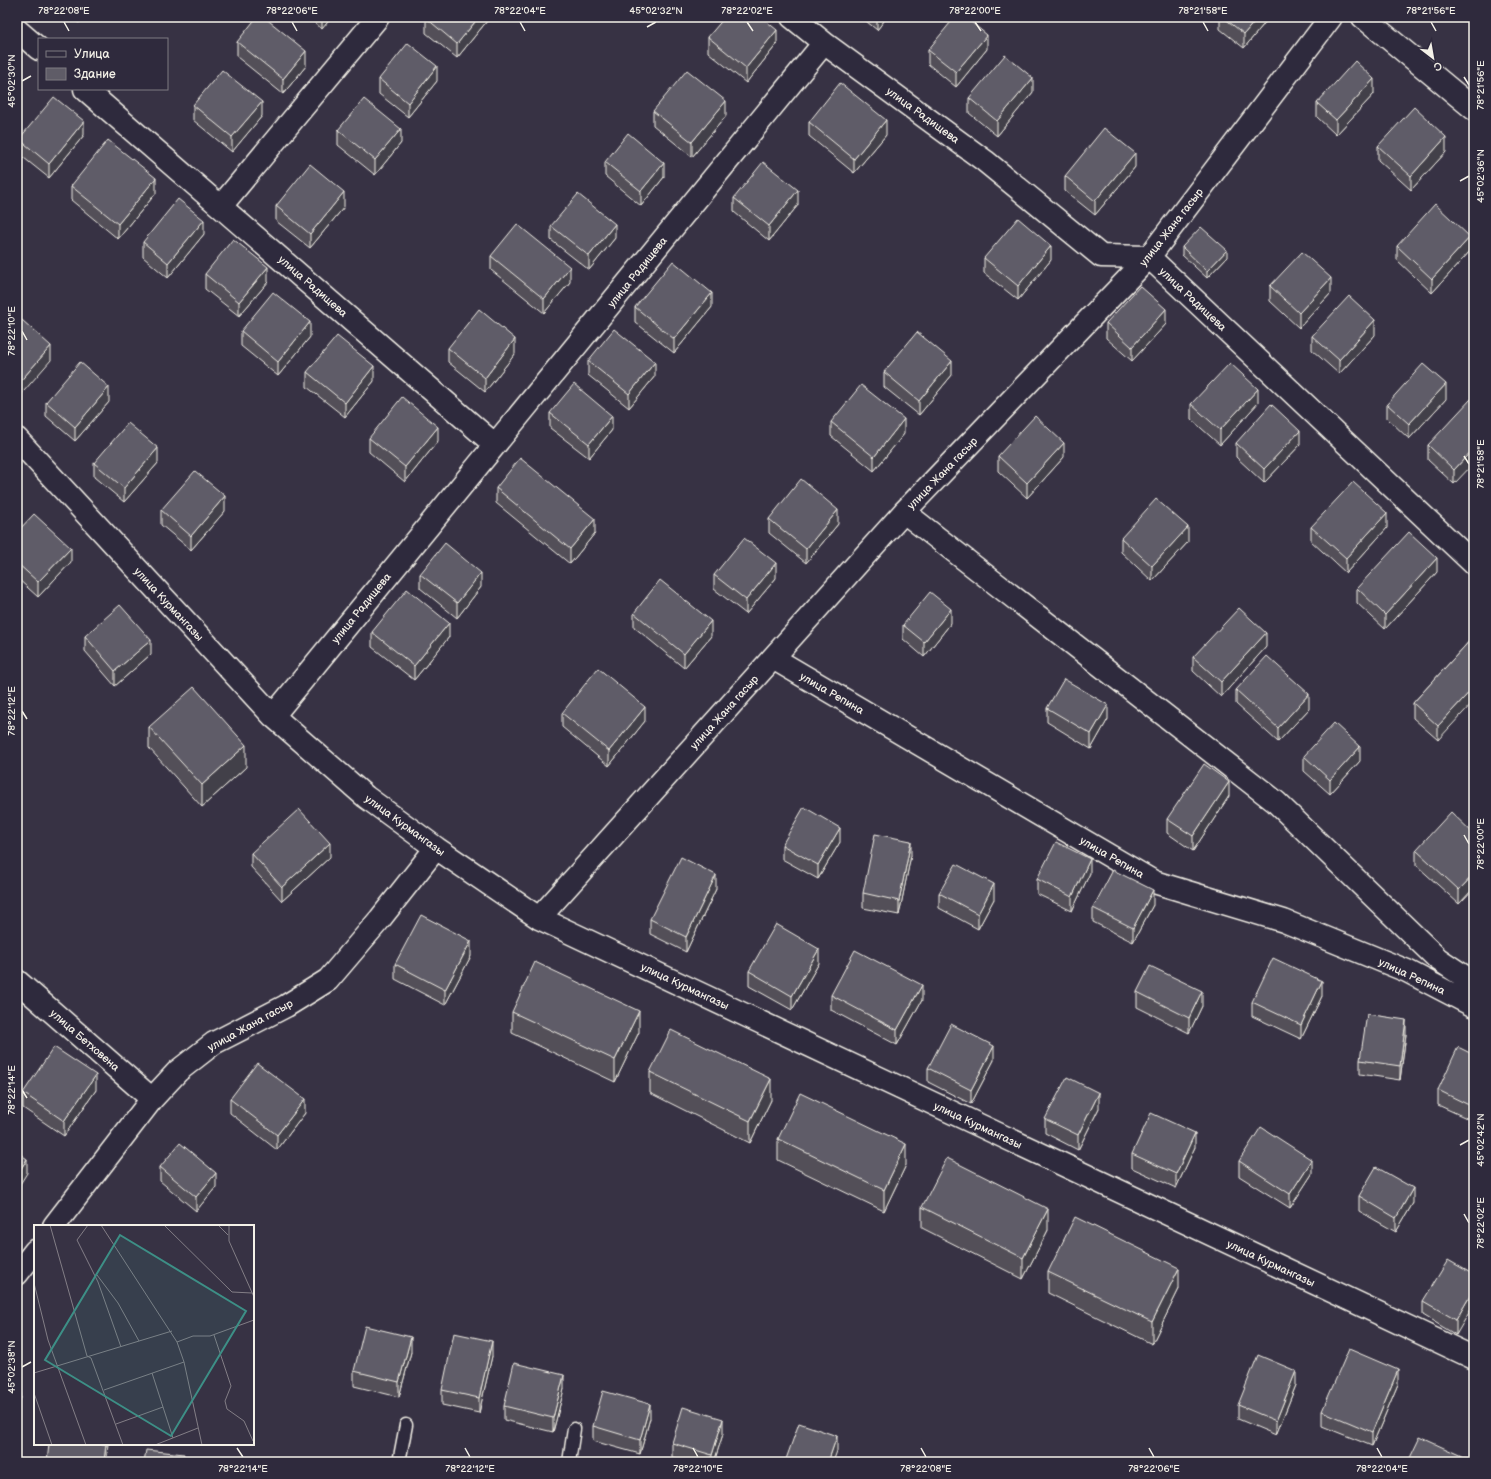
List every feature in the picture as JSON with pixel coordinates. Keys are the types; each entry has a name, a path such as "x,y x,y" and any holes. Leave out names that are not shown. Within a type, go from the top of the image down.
{"street":[{"path":"221,206 378,17"},
{"name":"улица Радищева","path":"792,17 824,43 985,161 1101,256 1150,257 1474,564"},
{"name":"улица Жана гасыр","path":"539,918 904,512 1150,257 1331,17"},
{"path":"1363,17 1474,109"},
{"path":"17,30 38,48"},
{"name":"улица Радищева","path":"273,716 824,43"},
{"name":"улица Радищева","path":"86,90 495,445"},
{"name":"улица Курмангазы","path":"17,439 273,716 366,797 436,848 539,918 1474,1358"},
{"path":"904,512 1276,802 1438,959 1474,983"},
{"name":"улица Репина","path":"773,658 1154,882 1284,921 1407,971 1474,1006"},
{"name":"улица Жана гасыр","path":"55,1225 152,1098 178,1070 214,1043 286,1006 328,980 380,919 436,848"},
{"name":"улица Бетховена","path":"17,981 152,1098"},
{"path":"17,1274 34,1252"}],"lane":[{"path":"398,1462 406,1425"},
{"path":"569,1462 574,1429"}],"building":[{"path":"257,17 264,17 306,51 283,79 237,42"},
{"path":"479,17 457,44 426,18"},
{"path":"725,17 761,17 777,30 746,68 708,37"},
{"path":"955,17 965,17 987,35 956,72 928,50"},
{"path":"1223,17 1258,17 1244,34"},
{"path":"408,43 437,66 408,103 379,79"},
{"path":"1005,55 1033,78 997,121 969,98"},
{"path":"1355,61 1374,79 1336,120 1317,103"},
{"path":"222,70 262,102 232,137 193,105"},
{"path":"687,70 726,101 692,142 653,111"},
{"path":"840,83 886,120 854,159 809,122"},
{"path":"54,97 84,121 49,164 19,139"},
{"path":"364,99 401,129 375,160 338,130"},
{"path":"1414,107 1446,137 1411,176 1378,146"},
{"path":"1104,128 1135,153 1095,201 1065,176"},
{"path":"628,133 664,163 641,191 605,162"},
{"path":"108,140 156,178 118,224 71,186"},
{"path":"763,162 798,190 769,226 734,198"},
{"path":"310,164 344,192 310,234 276,206"},
{"path":"578,194 615,224 589,256 551,226"},
{"path":"178,199 204,220 168,263 143,242"},
{"path":"1435,204 1470,237 1432,279 1397,246"},
{"path":"1018,218 1051,246 1018,286 984,258"},
{"path":"517,224 570,267 544,299 491,256"},
{"path":"1201,227 1227,250 1207,271 1182,247"},
{"path":"233,239 268,267 239,302 205,274"},
{"path":"1302,252 1331,278 1299,313 1270,286"},
{"path":"673,261 712,293 674,339 635,307"},
{"path":"1140,286 1166,309 1132,347 1106,323"},
{"path":"273,292 310,322 278,362 241,331"},
{"path":"1349,296 1375,320 1339,360 1312,336"},
{"path":"479,309 515,339 485,378 448,348"},
{"path":"22,320 51,346 17,385 17,326"},
{"path":"614,329 655,362 629,394 588,361"},
{"path":"917,332 952,361 919,401 884,372"},
{"path":"337,336 374,366 345,403 307,372"},
{"path":"80,362 109,387 75,427 46,402"},
{"path":"1230,363 1258,389 1220,430 1191,404"},
{"path":"1423,364 1446,384 1409,424 1387,404"},
{"path":"574,384 612,416 589,444 550,413"},
{"path":"861,385 904,419 874,457 831,422"},
{"path":"402,397 438,427 405,467 369,438"},
{"path":"1471,399 1474,402 1474,448 1454,470 1428,445"},
{"path":"1271,404 1300,431 1264,469 1236,443"},
{"path":"1035,416 1064,443 1027,483 998,456"},
{"path":"128,423 158,448 124,488 94,463"},
{"path":"520,458 595,519 570,549 496,488"},
{"path":"195,471 225,496 191,536 161,510"},
{"path":"801,479 838,510 806,549 769,519"},
{"path":"1353,482 1387,513 1346,558 1311,527"},
{"path":"1156,499 1188,527 1152,566 1121,538"},
{"path":"34,514 71,548 38,582 17,563 17,532"},
{"path":"1409,532 1437,558 1385,615 1357,588"},
{"path":"744,538 776,563 746,600 714,575"},
{"path":"445,543 481,573 457,603 420,574"},
{"path":"660,580 711,621 684,654 634,613"},
{"path":"407,589 449,623 414,666 372,632"},
{"path":"930,592 951,609 924,642 903,625"},
{"path":"120,605 151,640 115,671 85,636"},
{"path":"1239,608 1266,633 1221,682 1193,657"},
{"path":"1474,636 1474,687 1438,726 1413,703"},
{"path":"1267,656 1309,694 1278,728 1236,690"},
{"path":"598,668 645,707 609,751 562,713"},
{"path":"1064,679 1108,705 1091,734 1047,708"},
{"path":"194,687 246,745 202,785 149,727"},
{"path":"1334,723 1360,747 1330,780 1304,756"},
{"path":"1204,764 1229,782 1193,836 1167,819"},
{"path":"804,807 840,828 818,865 782,845"},
{"path":"299,809 330,843 282,887 251,853"},
{"path":"1451,812 1474,834 1474,874 1459,890 1416,850"},
{"path":"875,834 911,841 899,901 863,893"},
{"path":"1056,842 1090,859 1072,897 1037,879"},
{"path":"681,857 716,875 686,937 650,919"},
{"path":"956,864 994,884 978,914 939,893"},
{"path":"1113,870 1153,890 1133,928 1093,908"},
{"path":"421,915 471,941 445,990 395,964"},
{"path":"776,924 819,949 792,996 749,971"},
{"path":"855,950 922,985 897,1030 831,995"},
{"path":"1273,958 1322,981 1301,1025 1252,1002"},
{"path":"535,962 639,1011 615,1060 512,1012"},
{"path":"1150,966 1202,991 1189,1018 1137,992"},
{"path":"1367,1014 1406,1020 1400,1066 1360,1060"},
{"path":"951,1024 994,1046 971,1090 928,1068"},
{"path":"671,1030 771,1079 750,1121 650,1072"},
{"path":"54,1047 96,1075 64,1121 23,1093"},
{"path":"1458,1047 1474,1055 1473,1107 1438,1090"},
{"path":"257,1063 305,1099 277,1135 230,1099"},
{"path":"1067,1077 1099,1093 1078,1135 1045,1119"},
{"path":"800,1093 906,1144 884,1190 778,1139"},
{"path":"1151,1113 1195,1133 1176,1174 1132,1154"},
{"path":"1261,1127 1312,1160 1290,1194 1239,1161"},
{"path":"180,1143 216,1173 196,1197 160,1167"},
{"path":"17,1152 27,1159 17,1175"},
{"path":"947,1158 1048,1209 1023,1258 922,1207"},
{"path":"1376,1167 1413,1188 1396,1218 1359,1196"},
{"path":"1075,1217 1179,1268 1152,1322 1048,1272"},
{"path":"1448,1260 1474,1275 1474,1289 1456,1320 1423,1301"},
{"path":"365,1326 411,1337 399,1382 354,1371"},
{"path":"454,1333 492,1341 479,1398 442,1390"},
{"path":"1349,1349 1398,1370 1372,1432 1322,1411"},
{"path":"1258,1355 1296,1371 1276,1421 1238,1405"},
{"path":"514,1363 564,1375 553,1418 504,1406"},
{"path":"17,1382 21,1384 17,1393"},
{"path":"603,1391 650,1404 640,1440 593,1426"},
{"path":"683,1407 723,1419 712,1455 672,1443"},
{"path":"799,1423 837,1436 828,1462 785,1462"},
{"path":"1420,1437 1468,1459 1466,1462 1408,1462"},
{"path":"49,1445 106,1445 104,1462 47,1462"},
{"path":"146,1450 184,1454 183,1462 144,1462"}]}
